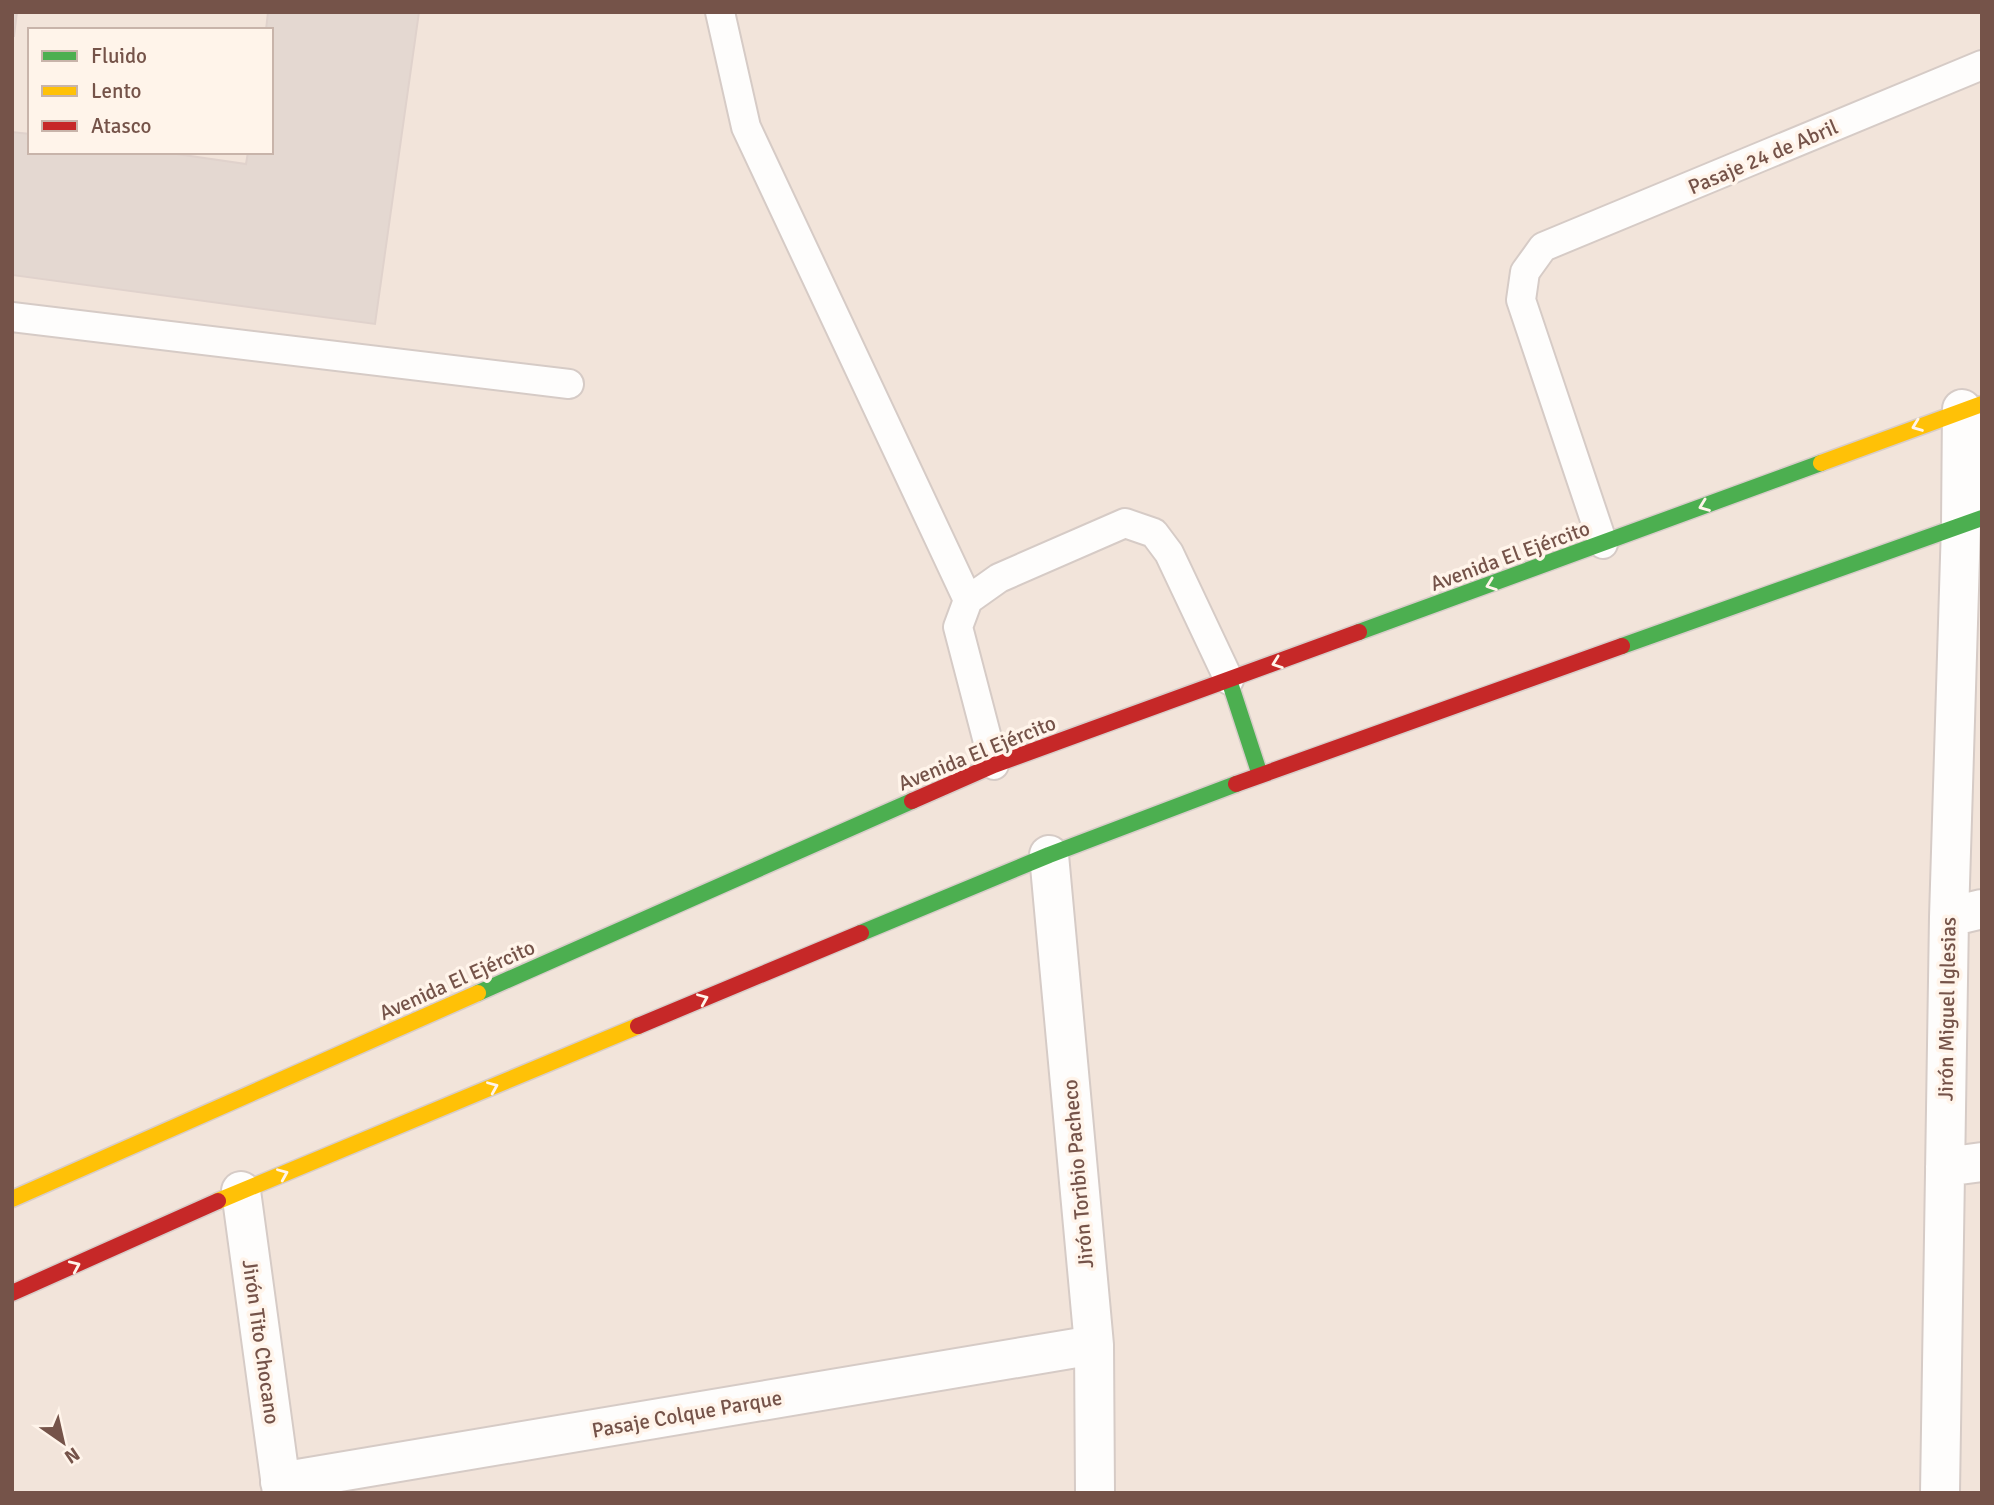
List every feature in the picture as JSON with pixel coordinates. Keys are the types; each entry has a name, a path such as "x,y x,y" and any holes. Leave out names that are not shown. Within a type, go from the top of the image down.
{"highway":[{"name":"Avenida El Ejército","path":"12,1199 994,765 1972,407"},
{"path":"12,1293 241,1191 1048,855 1260,775 1971,522"},
{"path":"1229,680 1260,775"}],"street":[{"name":"Jirón Miguel Iglesias","path":"1940,1493 1963,1165 1972,407"},
{"name":"Jirón Toribio Pacheco","path":"1048,855 1094,1345 1095,1493"},
{"name":"Jirón Tito Chocano","path":"241,1191 281,1488"},
{"name":"Pasaje Colque Parque","path":"281,1488 1094,1345"}],"lane":[{"path":"720,12 746,127 968,600"},
{"name":"Pasaje 24 de Abril","path":"1603,544 1521,300 1525,272 1543,247 1982,65"},
{"path":"12,317 569,384"},
{"path":"994,765 958,627 968,600 999,578 1125,523 1154,533 1169,553 1229,680"}],"shaded area":[{"path":"12,12 1982,12 1982,1493 12,1493"}],"building":[{"path":"12,12 17,12 14,36 12,36"},
{"path":"268,12 419,12 375,324 12,275 12,132 28,134 28,154 177,154 246,164 248,154 273,154 273,28 266,28"}],"traffic: fast":[{"path":"1359,632 1821,463"},
{"path":"1622,646 1982,518"},
{"path":"1229,680 1260,775"},
{"path":"861,933 1049,855 1236,784"},
{"path":"478,993 912,801"}],"traffic: slow":[{"path":"1821,463 1982,404"},
{"path":"12,1199 478,993"},
{"path":"218,1201 638,1026"}],"traffic: jam":[{"path":"912,801 994,765 1359,632"},
{"path":"1236,784 1622,646"},
{"path":"638,1026 861,933"},
{"path":"12,1293 218,1201"}]}
